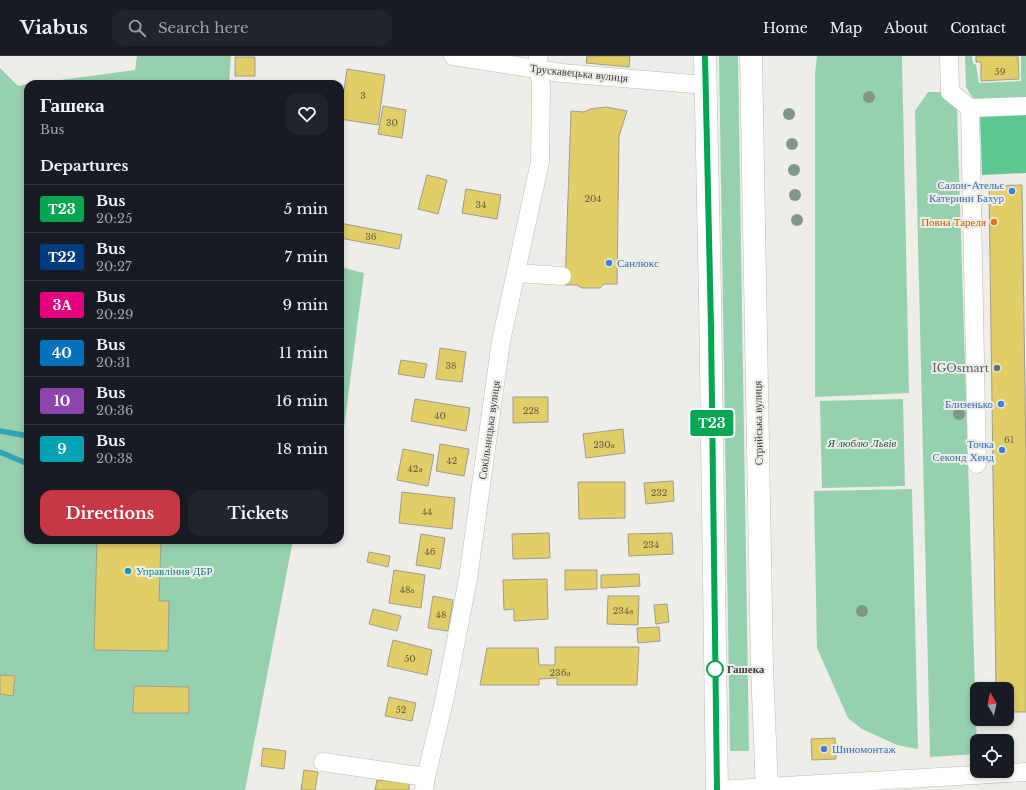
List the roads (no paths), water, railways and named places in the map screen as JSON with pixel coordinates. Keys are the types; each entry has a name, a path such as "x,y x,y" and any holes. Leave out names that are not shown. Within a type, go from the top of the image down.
{"main road":[{"path":"705,56 717,790"},
{"name":"Стрийська вулиця","path":"751,56 762,668 767,788"}],"street":[{"name":"Трускавецька вулиця","path":"453,56 539,63 640,80 706,85"},
{"path":"949,56 950,92 970,108 1026,106"},
{"name":"Сокільницька вулиця","path":"425,783 445,697 468,579 501,341 540,162 539,63"},
{"path":"970,108 977,464"},
{"path":"516,273 562,276"},
{"path":"323,762 425,783"},
{"path":"717,790 1026,772"}],"waterway":[{"path":"0,431 24,435"},
{"path":"0,452 24,462"}],"place":[{"name":"Салон-Ательє Катерини Бахур","path":"1012,191"},
{"name":"Повна Тареля","path":"994,222"},
{"name":"Санлюкс","path":"609,263"},
{"name":"IGOsmart","path":"997,368"},
{"name":"Близенько","path":"1001,404"},
{"name":"Точка Секонд Хенд","path":"1002,450"},
{"name":"Управління ДБР","path":"128,571"},
{"name":"Гашека","path":"715,669"},
{"name":"Шиномонтаж","path":"824,749"}],"park label":[{"name":"Я люблю Львів","path":"862,443"}]}
